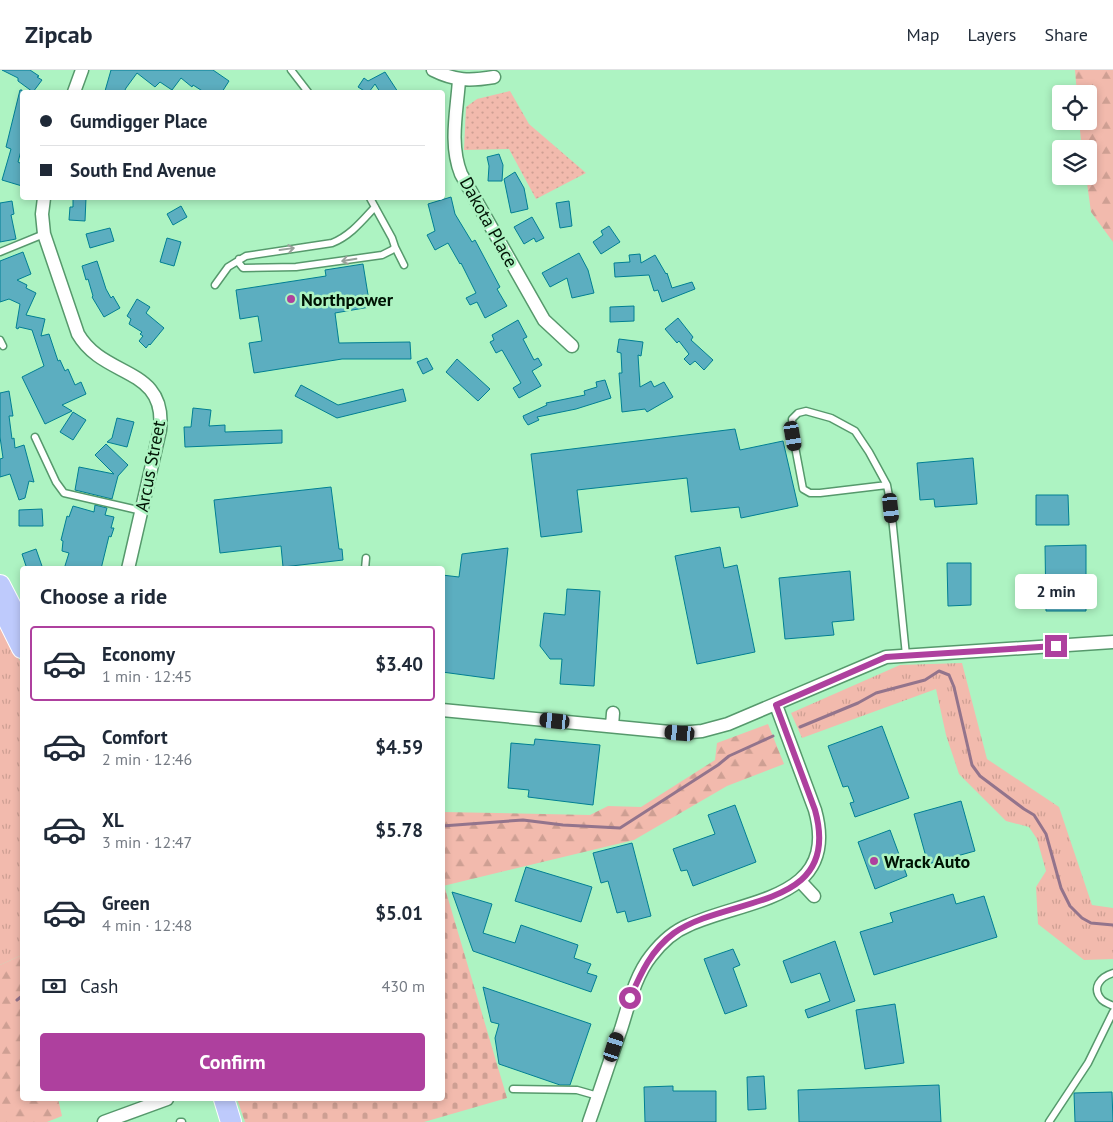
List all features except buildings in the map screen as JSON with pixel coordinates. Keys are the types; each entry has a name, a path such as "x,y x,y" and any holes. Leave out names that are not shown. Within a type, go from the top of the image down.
{"highway":[{"path":"0,585 20,624"},
{"path":"0,604 20,644"},
{"path":"225,1101 231,1122"}],"street":[{"path":"75,90 82,70"},
{"path":"433,70 460,80 494,77"},
{"name":"Dakota Place","path":"460,80 455,145 456,161 461,174 544,320 572,346"},
{"name":"Arcus Street","path":"44,200 42,214 44,234 74,323 82,341 100,359 143,382 158,400 161,418 160,430 129,566"},
{"path":"445,710 680,733 702,731 728,724 776,705 886,657 1113,642"},
{"path":"589,1122 630,998 642,970 662,943 675,932 688,925 780,894 800,881 808,873 817,853 820,840 815,810 776,705"},
{"path":"612,726 613,713"},
{"path":"800,881 814,896"},
{"path":"112,1121 162,1101"}],"lane":[{"path":"291,70 306,90"},
{"path":"371,200 392,238 404,265"},
{"path":"215,284 228,267 239,259 257,253 332,243 341,239 356,228 375,208"},
{"path":"0,252 44,234"},
{"path":"239,259 239,263 243,268 296,267 382,255 395,247"},
{"path":"887,485 820,493 810,493 802,489 793,436 792,418 798,413 806,411 832,418 855,431 870,452 887,485 906,655"},
{"path":"35,437 56,482 64,493 142,511"},
{"path":"365,566 366,558"},
{"path":"1113,973 1102,977 1098,982 1097,991 1102,1000 1113,1006"},
{"path":"1049,1122 1088,1063 1113,1012"},
{"path":"513,1089 577,1090 598,1096"}],"green space":[{"path":"1075,70 1113,70 1113,242 1091,212 1087,185 1097,185 1097,140 1081,140 1080,130 1097,130 1097,85 1076,85"},
{"path":"510,91 529,124 586,173 536,199 509,149 464,150 466,107 477,99"},
{"path":"0,620 20,661 20,956 0,965"},
{"path":"962,663 987,759 1059,807 1092,905 1113,908 1113,959 1084,960 1038,924 1036,887 1046,871 1037,839 1029,827 1006,821 959,774 946,735 936,689 802,738 791,713 900,665"},
{"path":"768,724 784,764 727,786 634,840 445,886 445,812 590,815 608,806 641,807 715,760 717,743"},
{"path":"445,888 507,1098 424,1122 245,1122 238,1101 445,1101"},
{"path":"20,956 20,1101 58,1101 62,1116 47,1122 0,1122 0,965"}],"waterway":[{"path":"800,727 858,703 876,693 925,680 939,671 949,675 954,687 972,765 980,776 1034,815 1046,834 1061,888 1070,906 1082,918 1091,923 1113,925"},
{"path":"445,826 523,820 563,825 620,828 729,756 773,736"}],"place":[{"name":"Northpower","path":"291,299"},
{"name":"Wrack Auto","path":"874,861"}],"route":[{"path":"630,998 642,970 651,956 675,932 719,913 780,894 790,889 808,873 817,853 820,840 819,825 776,705 886,657 1056,646"}]}
